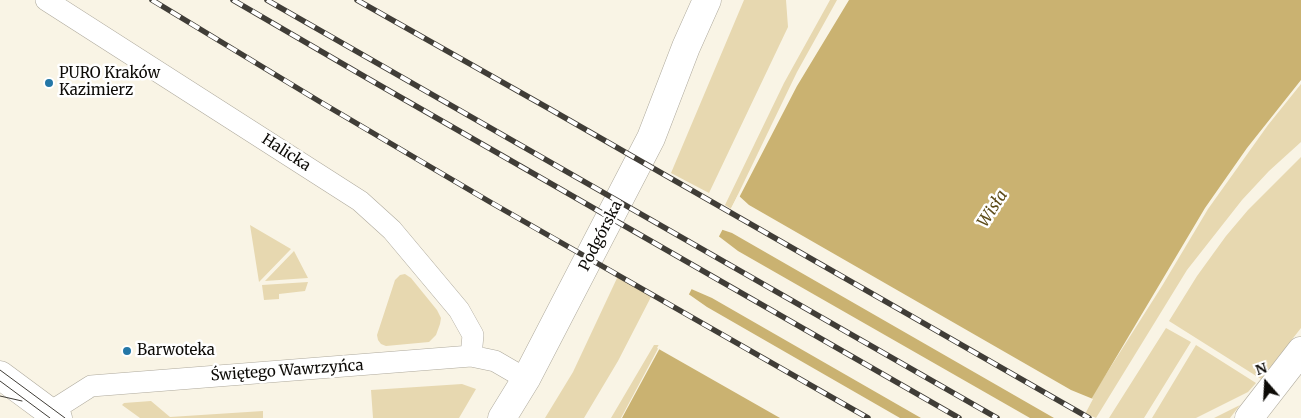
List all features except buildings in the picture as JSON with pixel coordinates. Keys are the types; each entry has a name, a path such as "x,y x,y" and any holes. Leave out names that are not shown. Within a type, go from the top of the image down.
{"street":[{"name":"Halicka","path":"46,0 360,200 392,230 459,310 473,335 471,356"},
{"name":"Podgórska","path":"686,47 690,0"},
{"name":"Podgórska","path":"502,418 526,379 651,138 686,47 707,0"},
{"path":"1249,418 1301,351"},
{"name":"Świętego Wawrzyńca","path":"54,415 91,386 471,356 495,361 526,379"},
{"path":"0,375 54,415"}],"shaded area":[{"path":"744,0 786,0 788,27 709,193 671,173"},
{"path":"830,0 837,0 797,72 731,209 725,205 784,83"},
{"path":"1301,84 1301,142 1269,171 1242,200 1187,270 1096,418 1082,412 1162,286 1208,209 1268,125"},
{"path":"1301,157 1301,328 1261,379 1169,321 1197,276 1226,236 1248,210"},
{"path":"250,225 291,249 259,282"},
{"path":"294,251 308,278 265,281"},
{"path":"405,274 411,278 437,310 441,318 440,324 436,335 429,342 386,346 381,344 377,335 395,280 400,275"},
{"path":"618,276 652,295 618,361 584,418 545,418 573,372"},
{"path":"308,282 305,291 279,294 279,299 264,300 262,285"},
{"path":"1166,328 1191,342 1144,418 1109,418"},
{"path":"654,345 660,345 621,418 611,418"},
{"path":"1196,345 1256,383 1248,392 1196,418 1152,418"},
{"path":"462,384 476,389 459,418 373,418 371,390"},
{"path":"151,401 170,417 263,411 263,418 140,418 122,405 124,403"},
{"path":"1240,405 1230,418 1214,418"}],"water":[{"name":"Wisła","path":"849,0 1301,0 1301,80 1247,148 1205,208 1080,418 622,418 687,298 797,86"}],"pier":[{"path":"738,195 749,205 1071,390 1093,399 1083,418 1054,418 732,233 720,229"},
{"path":"717,235 738,251 1030,418 921,418 712,298 689,288"},
{"path":"687,293 707,307 900,418 780,418 657,348"}],"tram line":[{"path":"0,370 65,418"},
{"path":"0,381 50,418"},
{"path":"0,396 22,401"}],"railway":[{"path":"152,0 490,202 868,418"},
{"path":"233,0 959,418"},
{"path":"267,0 997,418"},
{"path":"357,0 1089,418"}],"place":[{"name":"PURO Kraków Kazimierz","path":"49,83"},
{"name":"Barwoteka","path":"127,351"}]}
